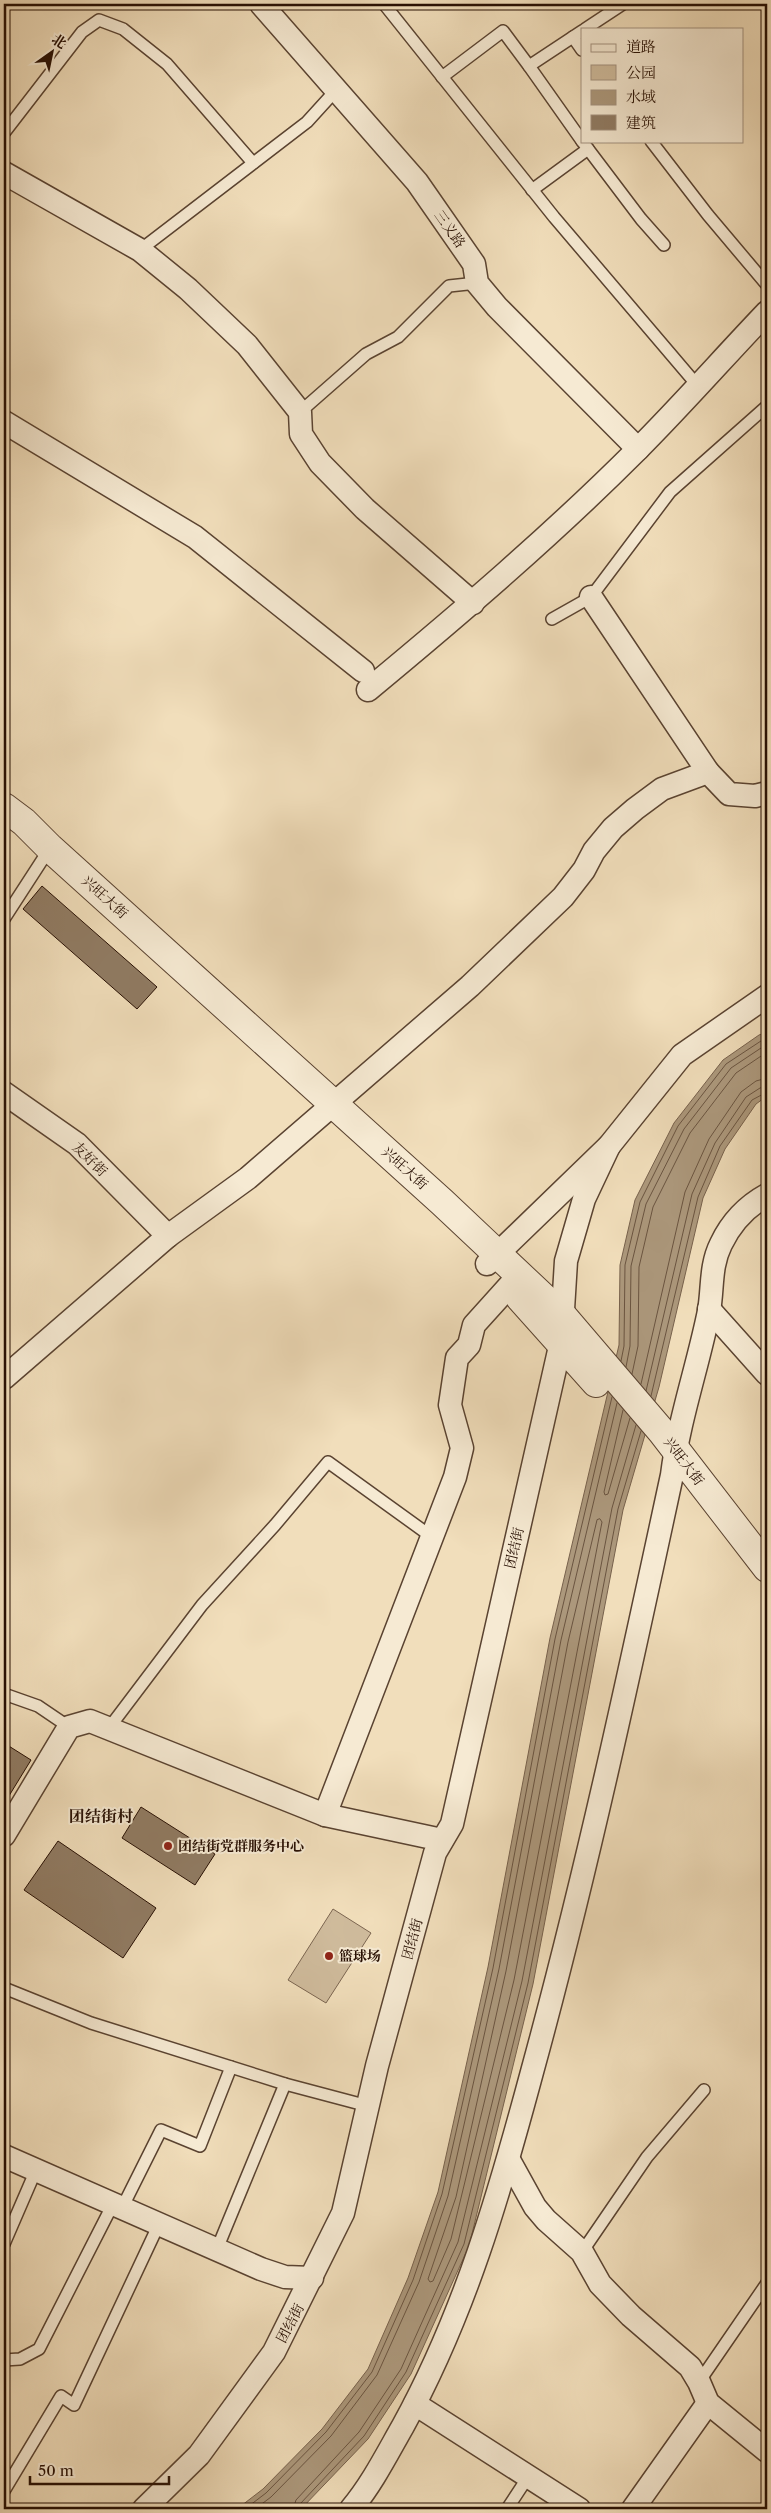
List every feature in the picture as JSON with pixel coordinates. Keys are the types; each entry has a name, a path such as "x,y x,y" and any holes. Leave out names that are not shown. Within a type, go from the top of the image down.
{"street":[{"name":"三义路","path":"261,4 417,182 474,264 477,283 497,307 638,450"},
{"path":"4,173 140,250 188,289 247,345 300,412 301,434 320,463 365,508 473,603"},
{"path":"4,422 196,536 365,681 473,603 638,450 767,312"},
{"path":"591,597 708,772 729,794 755,796 767,793"},
{"path":"4,1378 168,1236 248,1178 470,986 563,897 584,870 594,851 614,828 662,789 708,772"},
{"name":"兴旺大街","path":"4,807 24,822 46,852"},
{"name":"兴旺大街","path":"4,827 46,852 514,1280 568,1336 767,1568"},
{"path":"492,1259 609,1146 682,1055 767,996"},
{"name":"友好街","path":"4,1093 77,1144 168,1236"},
{"name":"团结街","path":"144,2509 199,2455 274,2352 343,2213 368,2106 435,1853 452,1824 568,1336 566,1261 584,1198 609,1146"},
{"path":"351,2509 376,2475 415,2404 476,2266 508,2160 595,1829 666,1452 709,1309 713,1268 720,1245 731,1224 757,1200 767,1195"},
{"path":"325,1815 455,1477 462,1448 450,1405 457,1358 469,1345 474,1325 514,1280"},
{"path":"709,1309 767,1374"},
{"name":"兴旺大街","path":"666,1452 767,1588"},
{"path":"4,1835 69,1727 90,1721 325,1815 442,1840"},
{"path":"4,2156 285,2277 312,2278"},
{"path":"508,2160 524,2190 546,2220 582,2252 600,2284 631,2316 690,2367 700,2382 708,2403 767,2451"},
{"path":"633,2509 708,2403"},
{"path":"415,2404 578,2509"}],"lane":[{"path":"384,4 532,190 697,385"},
{"path":"586,28 623,4"},
{"path":"4,133 82,32 100,20 123,29 167,64 254,163"},
{"path":"442,77 503,31 581,140"},
{"path":"529,66 580,32"},
{"path":"140,250 307,122 336,89"},
{"path":"652,142 708,215 767,285"},
{"path":"532,190 584,144 641,219 664,245"},
{"path":"300,412 366,354 398,337 449,286 477,283"},
{"path":"552,619 591,597 670,492 767,406"},
{"path":"4,919 46,852"},
{"path":"109,1728 202,1605 275,1525 328,1462 432,1538"},
{"path":"4,1694 38,1706 69,1727"},
{"path":"4,1988 91,2023 285,2084 368,2106"},
{"path":"4,2360 20,2359 39,2349 161,2130 200,2146 231,2067"},
{"path":"217,2249 285,2084"},
{"path":"582,2252 600,2228 646,2157 704,2090"},
{"path":"4,2244 36,2170"},
{"path":"4,2491 61,2396 74,2405 159,2224"},
{"path":"700,2382 767,2283"},
{"path":"507,2509 528,2477"}],"green space":[{"name":"篮球场","path":"333,1909 371,1933 326,2003 288,1980"}],"water":[{"path":"767,1032 767,1096 756,1104 725,1149 703,1198 659,1387 623,1510 533,1984 469,2246 411,2374 368,2439 301,2509 237,2509 263,2489 322,2429 368,2369 408,2278 438,2192 488,1967 550,1638 619,1345 620,1265 635,1200 674,1123 723,1060 759,1035"}],"building":[{"path":"42,886 157,987 137,1009 23,909"},
{"path":"4,1743 31,1760 4,1804"},
{"name":"团结街党群服务中心","path":"141,1807 215,1854 195,1885 122,1838"},
{"path":"58,1841 156,1908 123,1958 24,1890"}],"place":[{"name":"团结街党群服务中心","path":"168,1846"},
{"name":"篮球场","path":"329,1956"}],"district":[{"name":"团结街村","path":"101,1816"}]}
